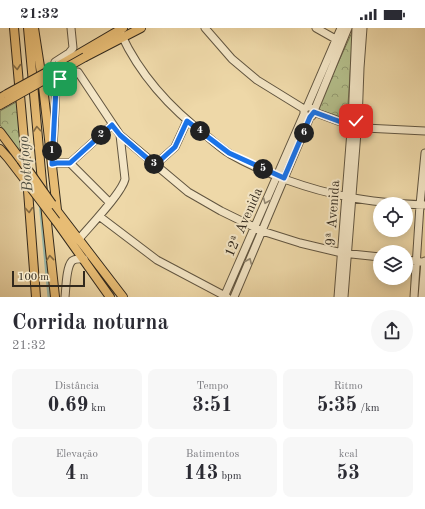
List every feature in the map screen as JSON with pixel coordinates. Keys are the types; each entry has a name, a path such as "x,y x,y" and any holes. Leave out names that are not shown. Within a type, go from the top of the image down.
{"main road":[{"path":"14,28 36,297"},
{"path":"28,28 41,177 55,297"},
{"path":"34,28 43,86 52,164 54,207"},
{"path":"4,99 141,28"},
{"path":"4,99 57,64 120,29"},
{"path":"0,132 54,207 123,297"},
{"path":"0,149 58,223 110,297"},
{"path":"58,223 73,238 76,240 79,239"}],"street":[{"path":"57,64 70,53 73,48 71,28"},
{"path":"205,28 232,59 256,80 309,112 356,126 425,130"},
{"path":"316,28 339,41"},
{"name":"12ª Avenida","path":"339,41 341,28"},
{"name":"12ª Avenida","path":"225,297 258,229 339,41 348,28"},
{"name":"9ª Avenida","path":"356,28 356,126"},
{"name":"9ª Avenida","path":"344,297 345,253 363,28"},
{"path":"120,29 123,38 140,67 162,95 187,121 229,153 280,177 317,190 349,197 422,205"},
{"path":"112,125 70,163 52,164 56,88 60,79 70,72 78,72 120,135 188,192 221,212 258,229 300,243 345,253 373,257"},
{"path":"155,165 175,147 187,121"},
{"path":"79,239 110,202 126,179 120,135"},
{"path":"414,297 425,153"},
{"path":"70,163 110,202"},
{"path":"99,216 157,260 225,297"},
{"name":"12ª Avenida","path":"234,297 258,229"},
{"name":"9ª Avenida","path":"338,297 345,253"},
{"path":"65,297 69,265 73,260 84,259"},
{"path":"413,261 425,261 422,297"}],"green space":[{"path":"353,30 347,119 317,109"},
{"path":"20,100 24,157 0,125 0,111"}],"waterway":[{"name":"Botafogo","path":"41,202 50,297"}],"route":[{"path":"60,79 56,88 52,164 70,163 112,125 120,135 155,165 175,147 187,121 229,153 284,178 310,117 314,112 349,125 350,123 356,121"}]}
